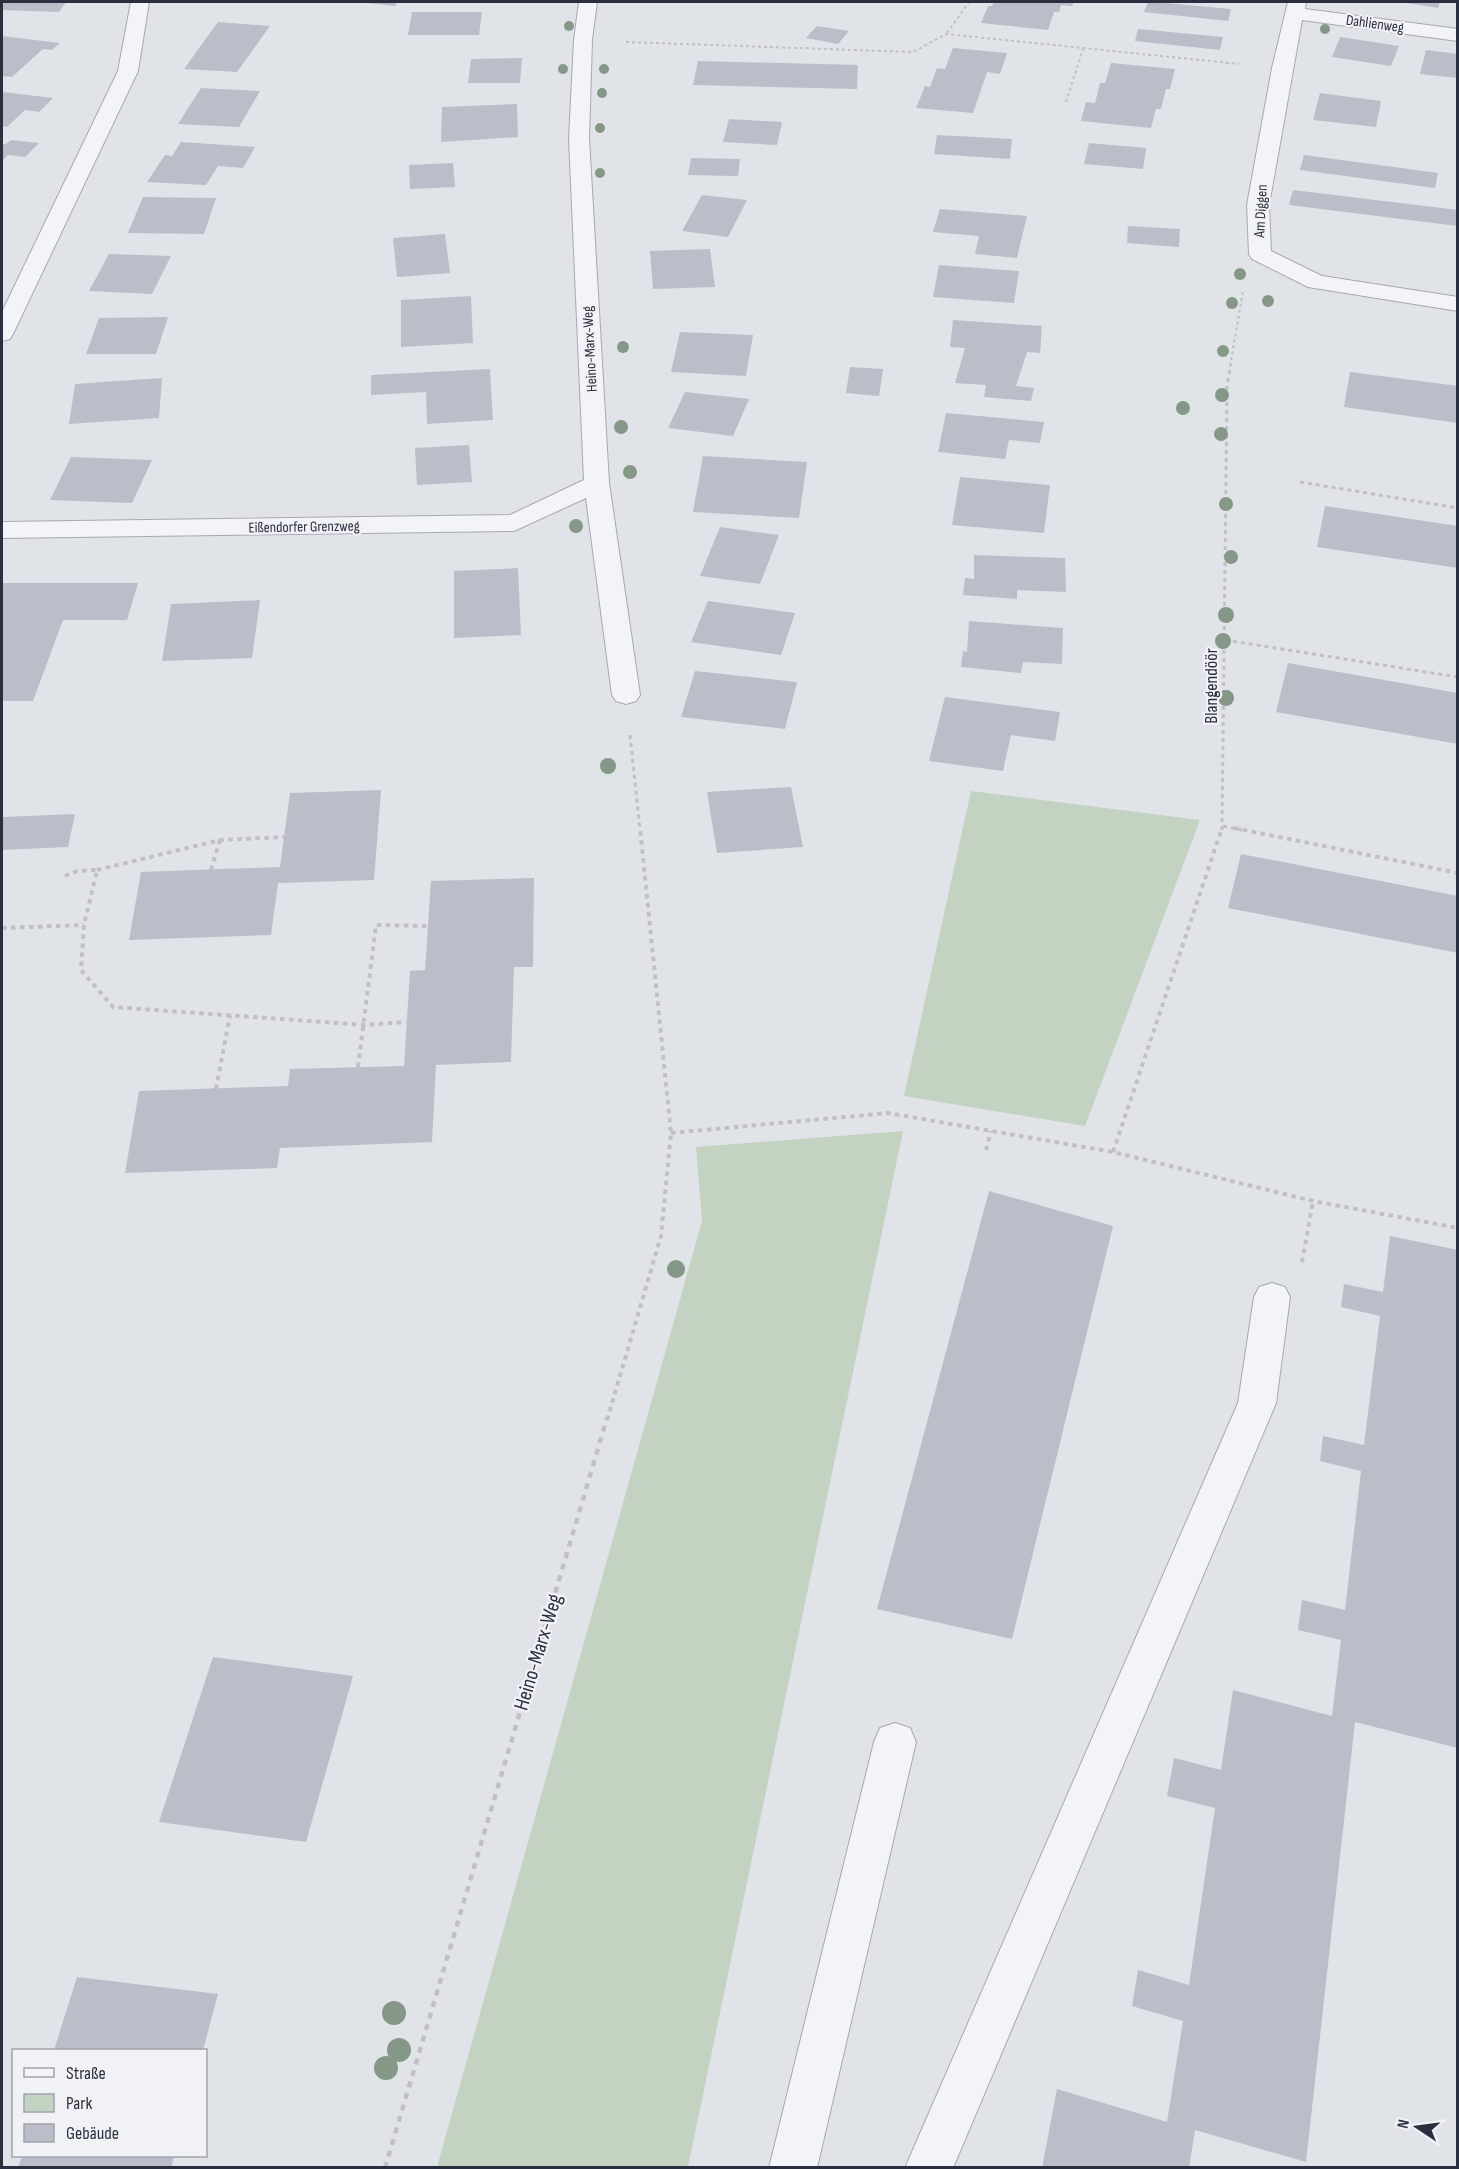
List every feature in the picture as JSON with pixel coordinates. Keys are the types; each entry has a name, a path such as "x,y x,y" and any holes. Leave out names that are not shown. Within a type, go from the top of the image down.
{"street":[{"path":"2,334 128,71 140,2"},
{"name":"Heino-Marx-Weg","path":"588,2 583,40 579,138 597,483 626,695"},
{"name":"Dahlienweg","path":"1295,7 1458,35"},
{"name":"Am Diggen","path":"1295,7 1258,205 1260,254 1316,282 1458,304"},
{"name":"Eißendorfer Grenzweg","path":"2,530 514,523 597,483"},
{"path":"929,2168 1257,1402 1272,1297"},
{"path":"793,2168 895,1742"}],"path":[{"path":"583,40 914,52 946,34 969,2"},
{"path":"946,34 1282,68"},
{"path":"1066,102 1083,49"},
{"name":"Blangendöör","path":"1113,1152 1223,826 1227,386 1258,205"},
{"path":"1300,482 1458,508"},
{"path":"1225,639 1458,677"},
{"name":"Heino-Marx-Weg","path":"385,2168 661,1236 671,1133 626,695"},
{"path":"1223,826 1458,873"},
{"path":"65,876 77,871 97,870 220,840 284,837"},
{"path":"211,870 220,840"},
{"path":"97,870 84,925 81,970 113,1007 365,1025 406,1022"},
{"path":"2,928 84,925"},
{"path":"358,1067 376,925 428,926"},
{"path":"216,1089 230,1015"},
{"path":"671,1133 888,1113 1113,1152 1313,1201 1458,1228"},
{"path":"986,1150 992,1131"},
{"path":"1272,1297 1303,1261 1313,1201"}],"green space":[{"path":"971,791 1200,820 1085,1126 904,1096"},
{"path":"903,1131 688,2167 437,2167 702,1221 696,1147"}],"building":[{"path":"2,2 66,2 59,12 2,10"},
{"path":"358,2 398,2 395,6"},
{"path":"994,2 1074,2 1072,6 1061,5 1059,12 1054,12 1048,30 981,23 988,6 992,6"},
{"path":"1148,2 1231,9 1228,21 1144,12"},
{"path":"1401,2 1440,2 1438,8"},
{"path":"412,12 482,12 479,35 408,35"},
{"path":"218,22 270,26 237,72 184,69"},
{"path":"817,26 849,31 838,44 806,38"},
{"path":"1138,29 1223,37 1220,50 1135,41"},
{"path":"2,36 60,43 52,50 43,49 12,77 2,76"},
{"path":"1340,37 1399,46 1391,66 1332,57"},
{"path":"953,48 1007,53 1000,74 987,72 973,113 916,108 925,86 930,87 937,68 945,69"},
{"path":"1426,50 1458,54 1458,78 1420,74"},
{"path":"522,58 520,83 468,83 471,59"},
{"path":"698,61 858,65 857,89 693,85"},
{"path":"1111,63 1175,69 1170,89 1166,89 1161,109 1156,109 1151,128 1081,121 1086,102 1095,103 1100,83 1105,83"},
{"path":"201,88 260,91 239,127 178,124"},
{"path":"2,92 53,98 39,112 25,110 7,127 2,126"},
{"path":"1320,93 1381,101 1376,127 1313,120"},
{"path":"517,104 518,137 441,142 442,107"},
{"path":"729,119 782,122 777,145 723,142"},
{"path":"937,135 1012,139 1010,159 934,154"},
{"path":"11,140 39,143 25,157 8,155 2,161 2,144"},
{"path":"181,142 255,147 243,168 218,166 206,185 147,182 165,155 172,156"},
{"path":"1089,143 1146,148 1143,169 1084,164"},
{"path":"1304,155 1438,173 1435,188 1300,170"},
{"path":"691,158 740,159 738,176 688,175"},
{"path":"453,163 455,187 410,189 409,165"},
{"path":"1293,190 1458,210 1458,226 1289,205"},
{"path":"702,195 747,200 728,237 682,231"},
{"path":"143,197 216,198 204,234 128,233"},
{"path":"940,209 1027,216 1017,258 975,254 979,236 933,232"},
{"path":"1128,226 1180,229 1179,247 1127,243"},
{"path":"445,234 450,273 397,277 393,238"},
{"path":"710,249 715,287 653,289 650,251"},
{"path":"109,254 171,256 152,294 89,291"},
{"path":"939,265 1019,271 1014,303 933,297"},
{"path":"471,296 473,343 401,347 401,300"},
{"path":"168,317 156,354 86,354 99,318"},
{"path":"953,320 1042,326 1040,353 1027,352 1016,386 1034,388 1031,401 984,397 986,385 955,383 965,348 950,347"},
{"path":"680,332 753,335 746,376 671,372"},
{"path":"850,367 883,369 879,396 846,393"},
{"path":"490,369 493,420 427,424 426,392 371,395 371,375"},
{"path":"1350,372 1458,386 1458,423 1344,407"},
{"path":"162,378 159,418 69,424 75,384"},
{"path":"685,392 749,399 733,436 668,428"},
{"path":"946,413 1044,422 1040,443 1009,440 1005,459 938,452"},
{"path":"469,445 472,482 417,485 415,448"},
{"path":"703,456 807,462 799,518 693,512"},
{"path":"71,457 152,460 132,503 50,500"},
{"path":"960,477 1050,485 1044,533 952,525"},
{"path":"1325,506 1458,526 1458,568 1317,547"},
{"path":"720,527 779,535 760,584 700,576"},
{"path":"974,555 1065,558 1066,592 1017,590 1017,599 963,595 965,578 974,579"},
{"path":"518,568 521,635 454,638 454,571"},
{"path":"2,583 138,583 127,620 63,620 33,701 2,701"},
{"path":"260,600 252,658 162,661 171,604"},
{"path":"708,601 795,613 781,655 691,642"},
{"path":"969,621 1063,628 1062,664 1023,662 1021,673 961,667 963,651 967,652"},
{"path":"1288,663 1458,693 1458,744 1276,712"},
{"path":"695,671 797,682 785,729 681,717"},
{"path":"945,697 1060,712 1055,741 1011,735 1003,771 929,761"},
{"path":"791,787 803,847 717,853 707,792"},
{"path":"381,790 374,880 278,883 271,935 129,940 141,872 280,867 290,793"},
{"path":"75,814 68,847 2,850 2,817"},
{"path":"1241,854 1458,896 1458,953 1228,908"},
{"path":"534,878 533,967 514,967 511,1062 436,1065 432,1142 280,1148 277,1168 125,1173 139,1091 288,1086 290,1069 404,1066 410,971 425,970 431,881"},
{"path":"989,1191 1113,1226 1012,1639 877,1609"},
{"path":"1390,1236 1458,1250 1458,1748 1355,1722 1306,2162 1195,2130 1189,2168 1042,2168 1057,2089 1167,2122 1183,2021 1132,2006 1138,1970 1189,1985 1215,1808 1167,1796 1174,1758 1221,1770 1233,1690 1332,1716 1341,1640 1298,1630 1302,1600 1345,1610 1361,1471 1320,1461 1323,1436 1364,1445 1380,1316 1341,1307 1344,1284 1383,1292"},
{"path":"213,1657 353,1676 306,1842 159,1822"},
{"path":"77,1977 218,1994 203,2049 54,2049"},
{"path":"22,2157 174,2157 171,2168 18,2168"}]}
